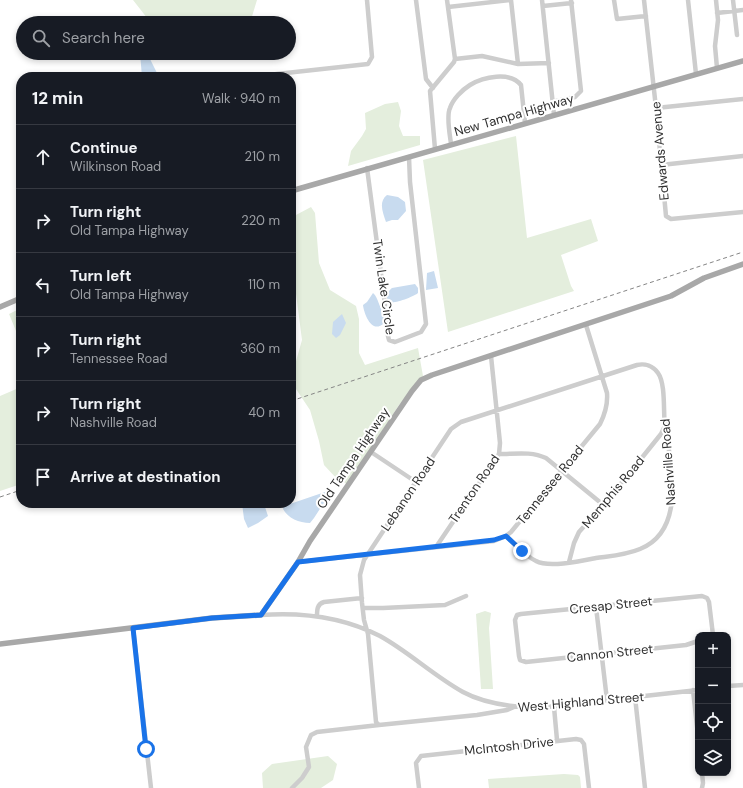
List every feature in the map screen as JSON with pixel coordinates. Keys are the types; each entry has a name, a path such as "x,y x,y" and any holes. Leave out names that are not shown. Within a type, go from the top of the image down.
{"main road":[{"name":"New Tampa Highway","path":"296,190 554,114 743,61"},
{"name":"Old Tampa Highway","path":"261,615 412,391 421,380 432,375 671,296 704,278 743,264"},
{"path":"0,307 16,300"},
{"path":"0,644 212,618 261,615"}],"street":[{"path":"295,72 368,64 372,56 366,0"},
{"path":"416,0 426,79 433,88"},
{"path":"436,149 430,91 455,59 448,0"},
{"path":"448,7 480,2 511,0 518,64"},
{"path":"542,0 554,114"},
{"path":"614,0 617,19 646,16"},
{"name":"Edwards Avenue","path":"644,0 666,216 671,219 743,212"},
{"path":"688,0 696,74"},
{"path":"716,0 718,24 715,46 717,68"},
{"path":"733,0 737,35"},
{"path":"543,6 571,2 581,91 575,97 552,102"},
{"path":"717,13 743,10"},
{"path":"455,59 485,56 518,64 549,63"},
{"path":"451,144 449,121 450,107 464,89 469,85 483,79 502,77 519,82 521,85 525,123"},
{"path":"656,108 743,99"},
{"path":"661,165 743,156"},
{"name":"Twin Lake Circle","path":"368,168 388,336 390,340 395,342 421,332 426,324 410,182 409,157"},
{"name":"Tennessee Road","path":"298,562 494,540 506,536 511,532 532,508 603,417 607,401 602,376 586,324"},
{"name":"Trenton Road","path":"436,547 499,454 500,443 491,356"},
{"name":"Nashville Road","path":"506,536 535,561 552,565 623,554 641,549 656,538 662,531 670,514 672,501 670,455 664,426 665,415 660,376 654,369 646,364 640,364 602,376"},
{"name":"Lebanon Road","path":"379,725 376,722 368,634 366,630 363,608 360,575 367,554 451,429 456,425 602,376"},
{"name":"Memphis Road","path":"569,562 576,536 596,513 601,503 607,499 624,480 661,434 664,426"},
{"path":"371,452 416,482"},
{"path":"499,454 529,453 546,458 601,503"},
{"path":"363,608 445,605 466,596"},
{"name":"Cresap Street","path":"522,661 519,656 515,620 521,614 702,596 707,598 709,602 713,632"},
{"path":"317,616 317,608 321,603 362,598"},
{"path":"596,607 607,700"},
{"path":"261,615 294,614 317,616 348,623 381,637 463,692 490,702 514,707"},
{"path":"133,628 151,788"},
{"name":"Cannon Street","path":"522,661 526,662 686,645 695,642"},
{"path":"731,686 743,685"},
{"name":"West Highland Street","path":"292,788 302,778 309,767 306,747 311,735 317,732 483,714 507,710 514,707 554,707 695,690"},
{"path":"635,697 645,788"},
{"path":"554,707 557,740"},
{"name":"McIntosh Drive","path":"419,788 416,763 421,756 576,739 583,742 589,788"},
{"path":"702,788 704,783 703,776"}],"green space":[{"path":"133,0 257,0 252,16 146,16"},
{"path":"398,102 401,111 399,126 403,136 420,136 420,145 348,166 351,151 366,129 365,113 385,104"},
{"path":"516,136 527,238 591,219 598,241 561,255 574,291 448,332 423,160"},
{"path":"311,207 315,213 319,263 330,290 356,306 359,319 359,353 365,365 418,348 423,376 399,405 347,484 337,479 324,465 310,410 296,389 296,361 302,340 296,294 296,215"},
{"path":"16,310 16,331 9,314"},
{"path":"16,389 16,486 0,491 0,396"},
{"path":"485,611 491,613 489,628 493,689 481,689 476,614"},
{"path":"328,756 337,764 333,780 321,788 263,788 262,773 272,764"},
{"path":"564,774 578,775 580,777 581,788 489,788 488,779"}],"water":[{"path":"141,60 150,60 156,72 142,72"},
{"path":"387,195 398,197 405,202 406,211 398,220 386,222 382,204"},
{"path":"434,271 438,288 426,290 427,273"},
{"path":"415,284 418,288 418,293 396,302 388,301 388,293 392,288"},
{"path":"373,293 384,312 384,323 376,327 369,322 363,305"},
{"path":"342,314 346,323 340,335 336,338 332,334 333,322"},
{"path":"325,492 329,495 310,523 294,519 283,509 296,508 296,502"},
{"path":"243,508 265,508 268,516 248,528 244,519"}],"railway":[{"path":"296,399 743,252"},
{"path":"0,497 16,492"}],"route":[{"path":"146,749 133,628 188,620 261,615 298,562 494,540 506,536 522,551"}]}
